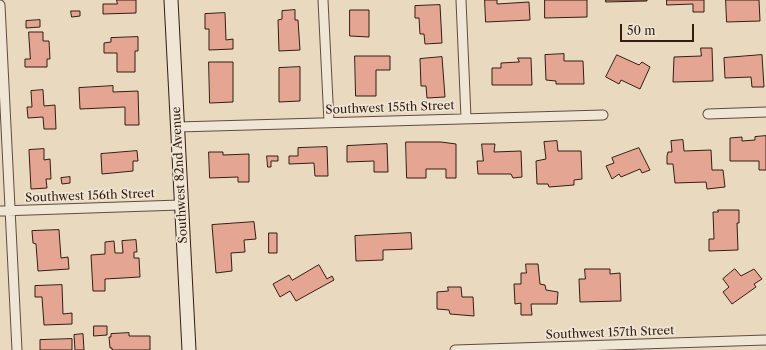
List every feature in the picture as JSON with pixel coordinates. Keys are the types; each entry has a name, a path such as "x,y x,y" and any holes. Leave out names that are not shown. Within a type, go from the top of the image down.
{"street":[{"name":"Southwest 82nd Avenue","path":"170,0 189,350"},
{"path":"323,0 329,122"},
{"path":"460,0 466,118"},
{"path":"0,5 17,350"},
{"path":"708,114 766,112"},
{"name":"Southwest 155th Street","path":"178,127 603,115"},
{"name":"Southwest 156th Street","path":"0,212 180,205"},
{"name":"Southwest 157th Street","path":"455,350 766,340"}],"building":[{"path":"117,0 136,0 136,13 103,14 103,4 117,4"},
{"path":"485,0 497,0 497,4 529,2 530,20 486,22"},
{"path":"545,0 587,0 587,17 545,18"},
{"path":"606,0 647,0 647,1 606,2"},
{"path":"667,0 704,0 704,12 693,12 693,4 667,5"},
{"path":"726,0 759,0 760,21 727,22"},
{"path":"440,5 442,43 425,44 424,34 420,34 419,18 415,18 415,6"},
{"path":"295,10 295,20 298,20 300,50 279,51 278,20 282,19 282,11"},
{"path":"350,10 369,10 369,37 350,36"},
{"path":"71,11 80,11 80,16 72,17"},
{"path":"225,13 226,40 233,39 233,49 209,50 209,29 205,29 205,14"},
{"path":"40,20 40,27 26,28 26,21"},
{"path":"29,32 43,32 43,41 49,41 50,59 47,59 47,67 25,67 25,59 30,59"},
{"path":"138,37 138,51 135,51 135,72 117,72 117,53 104,53 104,43 111,42 111,38"},
{"path":"701,48 712,48 713,81 673,82 674,57 701,56"},
{"path":"564,54 564,61 583,61 584,84 556,84 556,81 546,80 545,55"},
{"path":"617,55 639,65 642,62 650,67 640,89 621,80 619,84 606,77"},
{"path":"762,55 764,87 752,87 751,77 725,78 724,58"},
{"path":"355,56 390,56 390,70 376,70 376,96 356,96"},
{"path":"442,57 445,97 427,98 426,86 421,86 420,59"},
{"path":"518,58 531,58 532,85 492,85 492,68 501,68 501,63 519,62"},
{"path":"209,62 233,62 233,102 210,103"},
{"path":"300,67 300,101 279,102 279,68"},
{"path":"113,86 113,92 138,91 139,125 125,125 125,107 80,109 79,88"},
{"path":"43,90 44,106 55,105 56,129 44,129 43,117 28,118 27,107 32,107 31,91"},
{"path":"766,136 766,170 759,170 759,161 730,161 730,138 742,137 742,141 755,140 755,137"},
{"path":"683,140 684,151 711,150 712,170 723,170 725,187 707,189 706,182 675,183 673,164 667,164 667,156 668,152 672,152 671,141"},
{"path":"557,141 558,151 581,151 582,179 574,180 574,185 549,187 548,184 537,184 536,161 546,159 544,142"},
{"path":"406,142 441,142 456,144 456,178 446,178 446,169 426,169 426,178 407,178"},
{"path":"387,144 388,172 374,172 374,161 347,162 347,146"},
{"path":"482,144 495,144 494,152 521,151 522,177 513,178 511,174 478,174 477,161 483,161"},
{"path":"327,147 328,176 315,176 314,163 289,164 289,156 298,156 298,148"},
{"path":"639,148 650,170 642,173 640,169 621,177 619,174 612,179 606,166 614,163 612,158"},
{"path":"44,149 44,160 50,159 51,179 46,179 47,188 31,189 29,150"},
{"path":"137,151 138,161 133,161 133,171 102,174 101,154"},
{"path":"209,152 223,152 223,155 249,154 249,182 238,182 238,177 210,178"},
{"path":"267,156 278,156 278,161 271,161 271,167 268,167"},
{"path":"70,177 70,183 62,184 61,178"},
{"path":"718,210 739,210 739,223 737,223 738,250 709,251 709,239 714,239 713,212 718,212"},
{"path":"254,222 256,239 244,240 245,252 231,253 232,271 216,273 212,225"},
{"path":"59,230 61,258 68,257 69,269 38,271 36,244 33,243 32,231"},
{"path":"269,233 277,233 277,253 269,253"},
{"path":"411,233 412,249 383,250 383,260 356,261 355,236"},
{"path":"136,240 137,252 134,252 134,258 139,258 140,277 105,279 105,291 93,291 91,255 105,254 105,242 114,241 115,253 123,253 122,241"},
{"path":"526,264 538,264 540,284 545,285 546,290 558,292 557,304 531,304 532,315 521,315 521,303 515,304 514,284 521,284 521,273 526,273"},
{"path":"319,265 327,279 332,276 334,280 296,301 290,291 280,297 273,284 289,275 292,280"},
{"path":"585,269 610,269 610,274 620,273 621,301 580,302 579,279 585,279"},
{"path":"735,269 741,276 754,269 762,279 754,284 756,287 732,304 723,292 729,287 723,279"},
{"path":"62,285 63,314 72,313 72,324 44,325 42,297 35,297 35,286"},
{"path":"448,287 461,287 462,297 473,297 474,316 450,314 449,310 437,309 437,292 448,291"},
{"path":"94,326 107,326 107,335 94,336"},
{"path":"129,333 129,336 150,336 150,350 112,350 112,348 110,348 109,337 111,337 111,334"},
{"path":"83,334 84,350 75,350 74,335"},
{"path":"72,339 72,350 40,350 40,340"}]}
